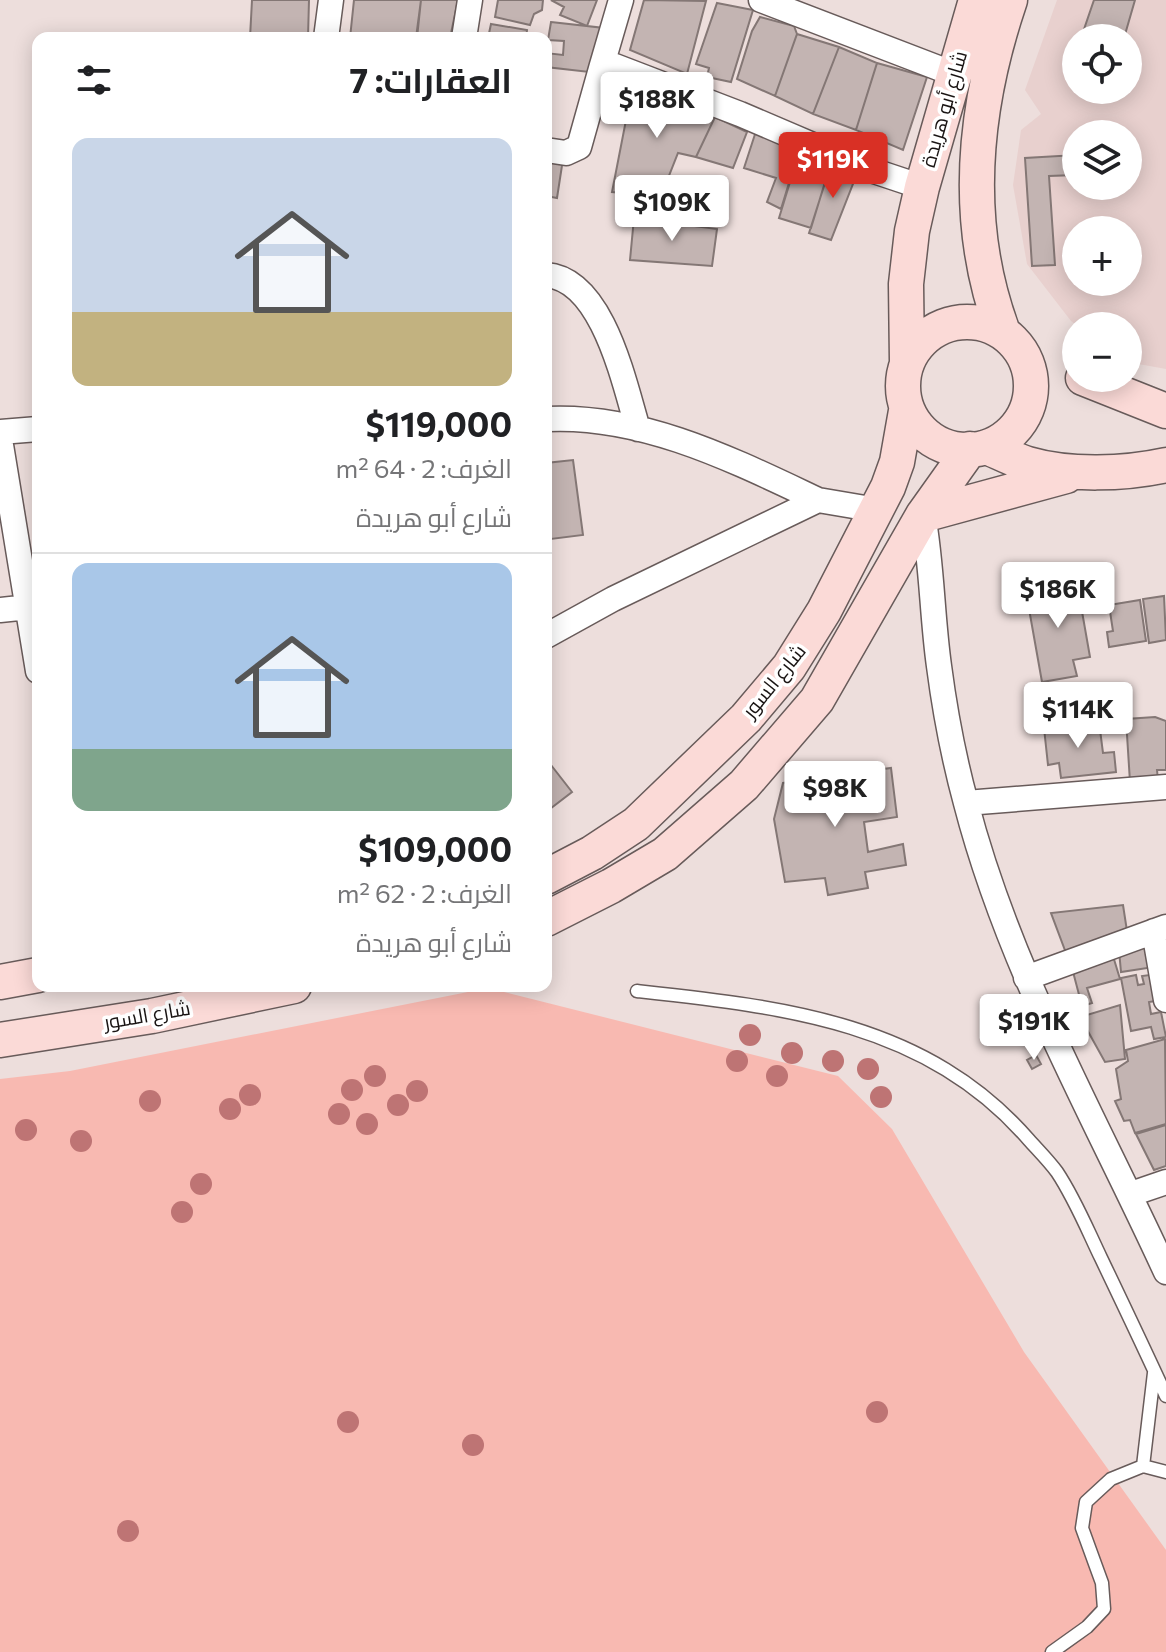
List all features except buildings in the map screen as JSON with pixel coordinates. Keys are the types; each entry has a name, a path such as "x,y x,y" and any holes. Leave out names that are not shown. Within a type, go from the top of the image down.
{"main road":[{"name":"شارع أبو هريدة","path":"907,362 906,284 912,231 976,0"},
{"name":"شارع أبو هريدة","path":"1008,337 989,296 981,257 976,177 978,136 987,80 1010,0"},
{"path":"1062,367 988,325 972,321 940,327 926,336 907,362 903,378 906,411 917,427 933,440 951,447 979,448 1028,464 1126,473 1166,465"},
{"path":"979,448 1014,430 1030,402 1030,370 1024,354 1008,337"},
{"path":"1118,392 1166,411"},
{"name":"شارع السور","path":"552,874 592,853 636,824 768,694 808,640 877,510 897,462 906,411"},
{"name":"شارع السور","path":"552,916 665,854 744,785 817,700 923,515 979,448"},
{"path":"923,515 1086,471"},
{"path":"0,982 32,976"},
{"name":"شارع السور","path":"0,1040 152,1016 266,992"}],"street":[{"path":"327,32 331,0"},
{"path":"465,32 470,0"},
{"path":"552,151 566,153 579,147 621,0"},
{"path":"761,0 806,8 954,74"},
{"path":"602,65 615,66 740,114 871,170 922,187"},
{"path":"552,275 560,276 575,285 594,308 615,353 638,429"},
{"path":"552,419 576,418 638,429 728,457 818,500 877,510"},
{"path":"0,432 32,429"},
{"path":"0,439 32,602"},
{"path":"552,633 613,599 818,500"},
{"path":"923,515 939,666 966,803 993,892 1050,1033 1131,1194 1166,1272"},
{"path":"0,610 32,607"},
{"path":"966,803 1166,787"},
{"path":"1026,978 1160,929 1166,1000"},
{"path":"1131,1194 1166,1182"}],"lane":[{"path":"637,991 710,999 835,1022 899,1043 959,1077 1011,1120 1056,1171 1166,1396"},
{"path":"1143,1466 1154,1370"},
{"path":"1052,1652 1087,1627 1104,1609 1102,1583 1082,1528 1086,1502 1111,1479 1143,1466 1166,1472"}],"shaded area":[{"path":"1057,0 1166,0 1166,369 1142,365 1142,312 1064,312 1027,264 1013,185 1021,130 1041,114 1025,90"},
{"path":"468,992 504,992 838,1076 892,1129 1024,1352 1166,1550 1166,1652 0,1652 0,1079 70,1071"}]}
